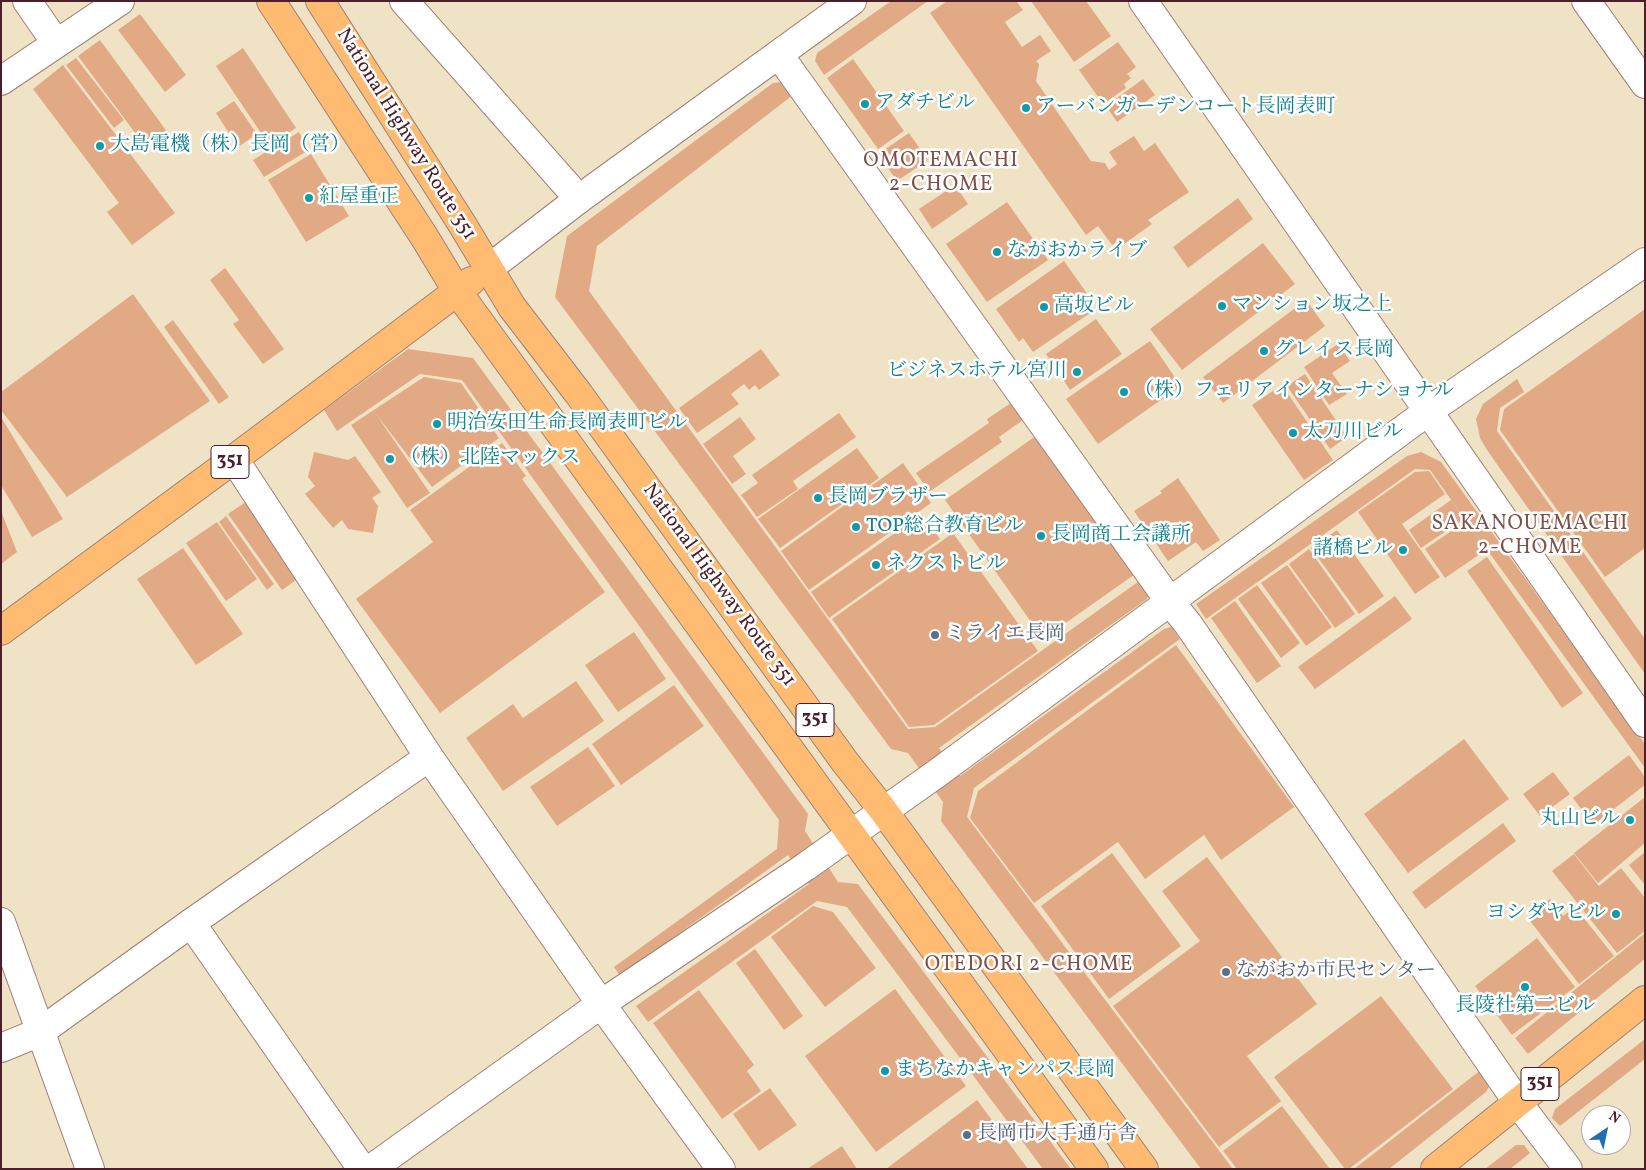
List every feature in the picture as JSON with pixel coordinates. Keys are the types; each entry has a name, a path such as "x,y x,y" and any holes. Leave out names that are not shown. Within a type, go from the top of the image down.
{"highway":[{"name":"National Highway Route 351","path":"270,1 425,238 457,291 1094,1169"},
{"name":"National Highway Route 351","path":"320,1 462,224 512,307 578,393 845,762 883,810 1144,1169"},
{"name":"351","path":"1,631 488,269"},
{"name":"351","path":"1436,1169 1645,1000"}],"street":[{"path":"27,1 56,43"},
{"path":"1,81 120,1"},
{"path":"404,1 579,199"},
{"path":"488,269 579,199 852,1"},
{"path":"1143,1 1645,724"},
{"path":"1586,1 1645,84"},
{"path":"779,55 1170,603 1188,624 1518,1103 1568,1169"},
{"path":"371,1169 601,1004 805,867 936,774 1428,412 1645,262"},
{"path":"234,459 429,757 601,1004 721,1169"},
{"path":"1,1048 40,1032 191,923 429,757"},
{"path":"1,922 90,1169"},
{"path":"191,923 362,1169"}],"building":[{"path":"891,1 928,1 824,75 815,61 817,53"},
{"name":"アーバンガーデンコート長岡表町","path":"947,1 1016,1 1023,10 1005,22 1022,47 1040,35 1051,51 1036,61 1039,64 1036,81 1091,161 1105,163 1109,170 1117,164 1109,152 1134,136 1144,151 1155,143 1189,192 1148,220 1152,224 1120,247 1116,242 1112,245 1098,226 1086,235 930,13"},
{"path":"1031,1 1086,1 1111,36 1074,62"},
{"path":"140,14 186,75 165,92 118,30"},
{"path":"100,40 168,133 147,149 78,56"},
{"path":"1118,42 1136,67 1127,74 1131,78 1124,84 1126,88 1103,104 1079,70"},
{"path":"243,48 296,128 269,145 216,66"},
{"path":"76,58 124,120 114,128 66,65"},
{"name":"アダチビル","path":"853,59 904,131 878,149 827,78"},
{"name":"大島電機（株）長岡（営）","path":"63,65 175,213 132,245 107,212 119,203 33,89"},
{"path":"1143,79 1155,95 1117,122 1106,106"},
{"path":"783,82 793,95 597,246 589,291 908,729 935,727 1142,579 1150,591 1147,599 939,748 960,776 1164,629 1171,627 1180,639 974,788 967,817 1233,1169 1201,1169 941,821 943,802 908,753 891,749 555,297 567,236 773,83"},
{"path":"234,101 257,134 238,147 216,113"},
{"path":"299,132 309,150 264,177 253,160"},
{"path":"909,133 928,160 897,181 878,154"},
{"name":"紅屋重正","path":"311,154 349,216 306,242 268,180"},
{"path":"955,185 968,204 932,229 919,209"},
{"path":"1238,198 1253,219 1188,268 1173,247"},
{"name":"ながおかライブ","path":"1007,202 1048,260 987,302 946,244"},
{"name":"マンション坂之上","path":"1263,243 1295,284 1182,370 1150,329"},
{"name":"高坂ビル","path":"1064,261 1093,302 1089,305 1093,311 1033,352 1023,338 1019,342 996,309"},
{"path":"225,268 284,349 263,364 233,324 239,320 210,280"},
{"path":"133,294 210,401 67,497 1,410 1,392"},
{"name":"グレイス長岡","path":"1306,300 1325,326 1223,403 1203,377"},
{"path":"1645,309 1645,548 1605,577 1500,430 1504,409"},
{"name":"ビジネスホテル宮川","path":"1096,319 1122,354 1070,390 1046,354"},
{"path":"173,320 229,397 219,404 164,327"},
{"name":"（株）フェリアインターナショナル","path":"1150,341 1181,386 1098,444 1066,399"},
{"path":"1338,344 1350,361 1332,373 1347,394 1329,405 1304,367"},
{"path":"408,349 473,358 808,814 805,831 838,882 858,884 1071,1169 1043,1169 847,907 817,901 648,1022 636,1006 809,884 788,855 620,976 614,967 777,849 779,820 462,380 420,374 337,431 324,410"},
{"path":"761,349 780,375 759,390 755,385 749,390 744,384 731,394 739,404 697,433 679,408"},
{"path":"1305,374 1347,437 1330,449 1287,386"},
{"name":"明治安田生命長岡表町ビル","path":"424,377 461,383 499,438 432,487 376,414 430,493 407,508 351,425"},
{"path":"1517,379 1524,392 1500,408 1497,431 1645,639 1645,674 1480,438 1476,419 1483,404"},
{"name":"太刀川ビル","path":"1282,385 1333,460 1304,480 1252,405"},
{"path":"1011,403 1023,420 999,437 1002,442 929,492 916,473 989,423 987,419"},
{"path":"839,413 856,437 793,481 798,489 757,517 741,495 758,483 752,475"},
{"path":"1,417 63,519 32,537 1,485"},
{"path":"740,417 756,439 733,456 746,474 732,484 703,444"},
{"name":"長岡商工会議所","path":"1040,433 1138,572 1043,639 945,500"},
{"path":"502,443 526,476 522,479 605,592 440,713 356,599 433,542 410,510"},
{"name":"長岡ブラザー","path":"857,448 879,478 780,548 758,519"},
{"path":"314,452 348,460 355,456 381,492 372,498 378,506 373,533 348,529 342,520 333,528 305,494 315,486 308,477"},
{"path":"1421,452 1441,462 1645,744 1645,768 1475,533 1486,550 1445,578 1425,549 1466,521 1430,470 1415,469 1206,619 1196,604 1407,456"},
{"name":"TOP総合教育ビル","path":"903,463 931,503 809,590 781,551"},
{"name":"諸橋ビル","path":"1429,471 1445,494 1402,524 1440,577 1415,594 1358,512 1415,472"},
{"path":"1178,478 1220,540 1203,551 1196,542 1168,561 1134,511 1162,493 1160,491"},
{"path":"250,499 305,574 282,590 228,514"},
{"path":"1451,500 1464,519 1421,548 1409,530"},
{"path":"1,511 17,552 1,564"},
{"name":"ネクストビル","path":"922,514 940,539 829,618 811,592"},
{"path":"226,516 274,584 267,590 219,522"},
{"path":"217,522 257,579 226,601 186,543"},
{"path":"1337,530 1384,596 1359,614 1311,548"},
{"name":"ミライエ長岡","path":"953,533 1038,651 934,725 909,727 832,619"},
{"path":"183,548 243,634 196,665 137,579"},
{"path":"1309,549 1355,614 1335,628 1289,564"},
{"path":"1487,557 1583,693 1562,708 1467,571"},
{"path":"1287,565 1332,627 1306,646 1261,583"},
{"path":"1257,585 1300,643 1281,658 1238,599"},
{"path":"1395,596 1412,619 1315,689 1298,667"},
{"path":"1235,601 1281,666 1257,683 1211,618"},
{"path":"634,632 666,679 618,712 585,665"},
{"path":"1176,645 1294,807 1221,860 1204,835 1145,879 1118,842 1034,903 970,818 978,791"},
{"path":"576,681 604,721 503,791 466,738 513,704 523,718"},
{"path":"674,685 704,726 621,785 592,744"},
{"path":"1464,739 1509,799 1408,873 1364,814"},
{"path":"588,747 615,786 557,826 530,787"},
{"path":"1629,755 1645,777 1645,785 1593,825 1573,798"},
{"path":"1553,772 1570,794 1540,816 1523,794"},
{"name":"丸山ビル","path":"1645,797 1645,843 1598,883 1574,853"},
{"path":"1503,823 1516,841 1425,909 1412,892"},
{"path":"1645,852 1645,885 1629,865"},
{"path":"1112,853 1181,946 1109,999 1041,906"},
{"name":"ヨシダヤビル","path":"1574,854 1599,886 1621,868 1645,898 1645,931 1617,953 1552,871"},
{"name":"ながおか市民センター","path":"1207,857 1317,1004 1247,1056 1281,1101 1219,1147 1113,1006 1200,941 1162,891"},
{"path":"1550,899 1563,916 1575,907 1614,956 1579,984 1527,917"},
{"path":"813,906 833,912 876,968 825,1007 771,937"},
{"path":"1645,933 1645,959 1528,1054 1515,1038"},
{"name":"長陵社第二ビル","path":"1537,938 1575,987 1512,1035 1475,986"},
{"path":"755,949 803,1016 784,1030 736,963"},
{"name":"まちなかキャンパス長岡","path":"895,989 966,1086 876,1152 805,1056"},
{"path":"699,990 754,1065 747,1071 761,1091 722,1119 653,1023"},
{"path":"1381,996 1453,1089 1349,1169 1345,1169 1274,1077"},
{"path":"1645,1039 1645,1059 1587,1105 1581,1105 1581,1109 1560,1126 1552,1118 1555,1109"},
{"path":"1482,1069 1491,1083 1486,1092 1389,1169 1354,1169"},
{"path":"770,1088 797,1125 759,1151 733,1114"},
{"name":"長岡市大手通庁舎","path":"977,1100 1028,1169 886,1169"},
{"path":"1282,1106 1330,1169 1237,1169 1223,1151"},
{"path":"1516,1145 1524,1145 1530,1153 1510,1169 1485,1169"},
{"path":"842,1146 857,1169 807,1169"}],"place":[{"name":"アダチビル","path":"865,104"},
{"name":"アーバンガーデンコート長岡表町","path":"1026,108"},
{"name":"大島電機（株）長岡（営）","path":"100,146"},
{"name":"紅屋重正","path":"309,198"},
{"name":"ながおかライブ","path":"997,252"},
{"name":"マンション坂之上","path":"1222,306"},
{"name":"高坂ビル","path":"1044,307"},
{"name":"グレイス長岡","path":"1264,351"},
{"name":"ビジネスホテル宮川","path":"1077,372"},
{"name":"（株）フェリアインターナショナル","path":"1124,392"},
{"name":"明治安田生命長岡表町ビル","path":"437,424"},
{"name":"太刀川ビル","path":"1293,433"},
{"name":"（株）北陸マックス","path":"390,459"},
{"name":"長岡ブラザー","path":"818,498"},
{"name":"TOP総合教育ビル","path":"856,527"},
{"name":"長岡商工会議所","path":"1041,536"},
{"name":"諸橋ビル","path":"1403,550"},
{"name":"ネクストビル","path":"876,565"},
{"name":"ミライエ長岡","path":"935,635"},
{"name":"丸山ビル","path":"1630,820"},
{"name":"ヨシダヤビル","path":"1616,914"},
{"name":"ながおか市民センター","path":"1226,972"},
{"name":"長陵社第二ビル","path":"1525,987"},
{"name":"まちなかキャンパス長岡","path":"885,1071"},
{"name":"長岡市大手通庁舎","path":"967,1135"}],"district":[{"name":"OMOTEMACHI 2-CHOME","path":"941,174"},
{"name":"SAKANOUEMACHI 2-CHOME","path":"1530,537"},
{"name":"OTEDORI 2-CHOME","path":"1029,966"}]}
